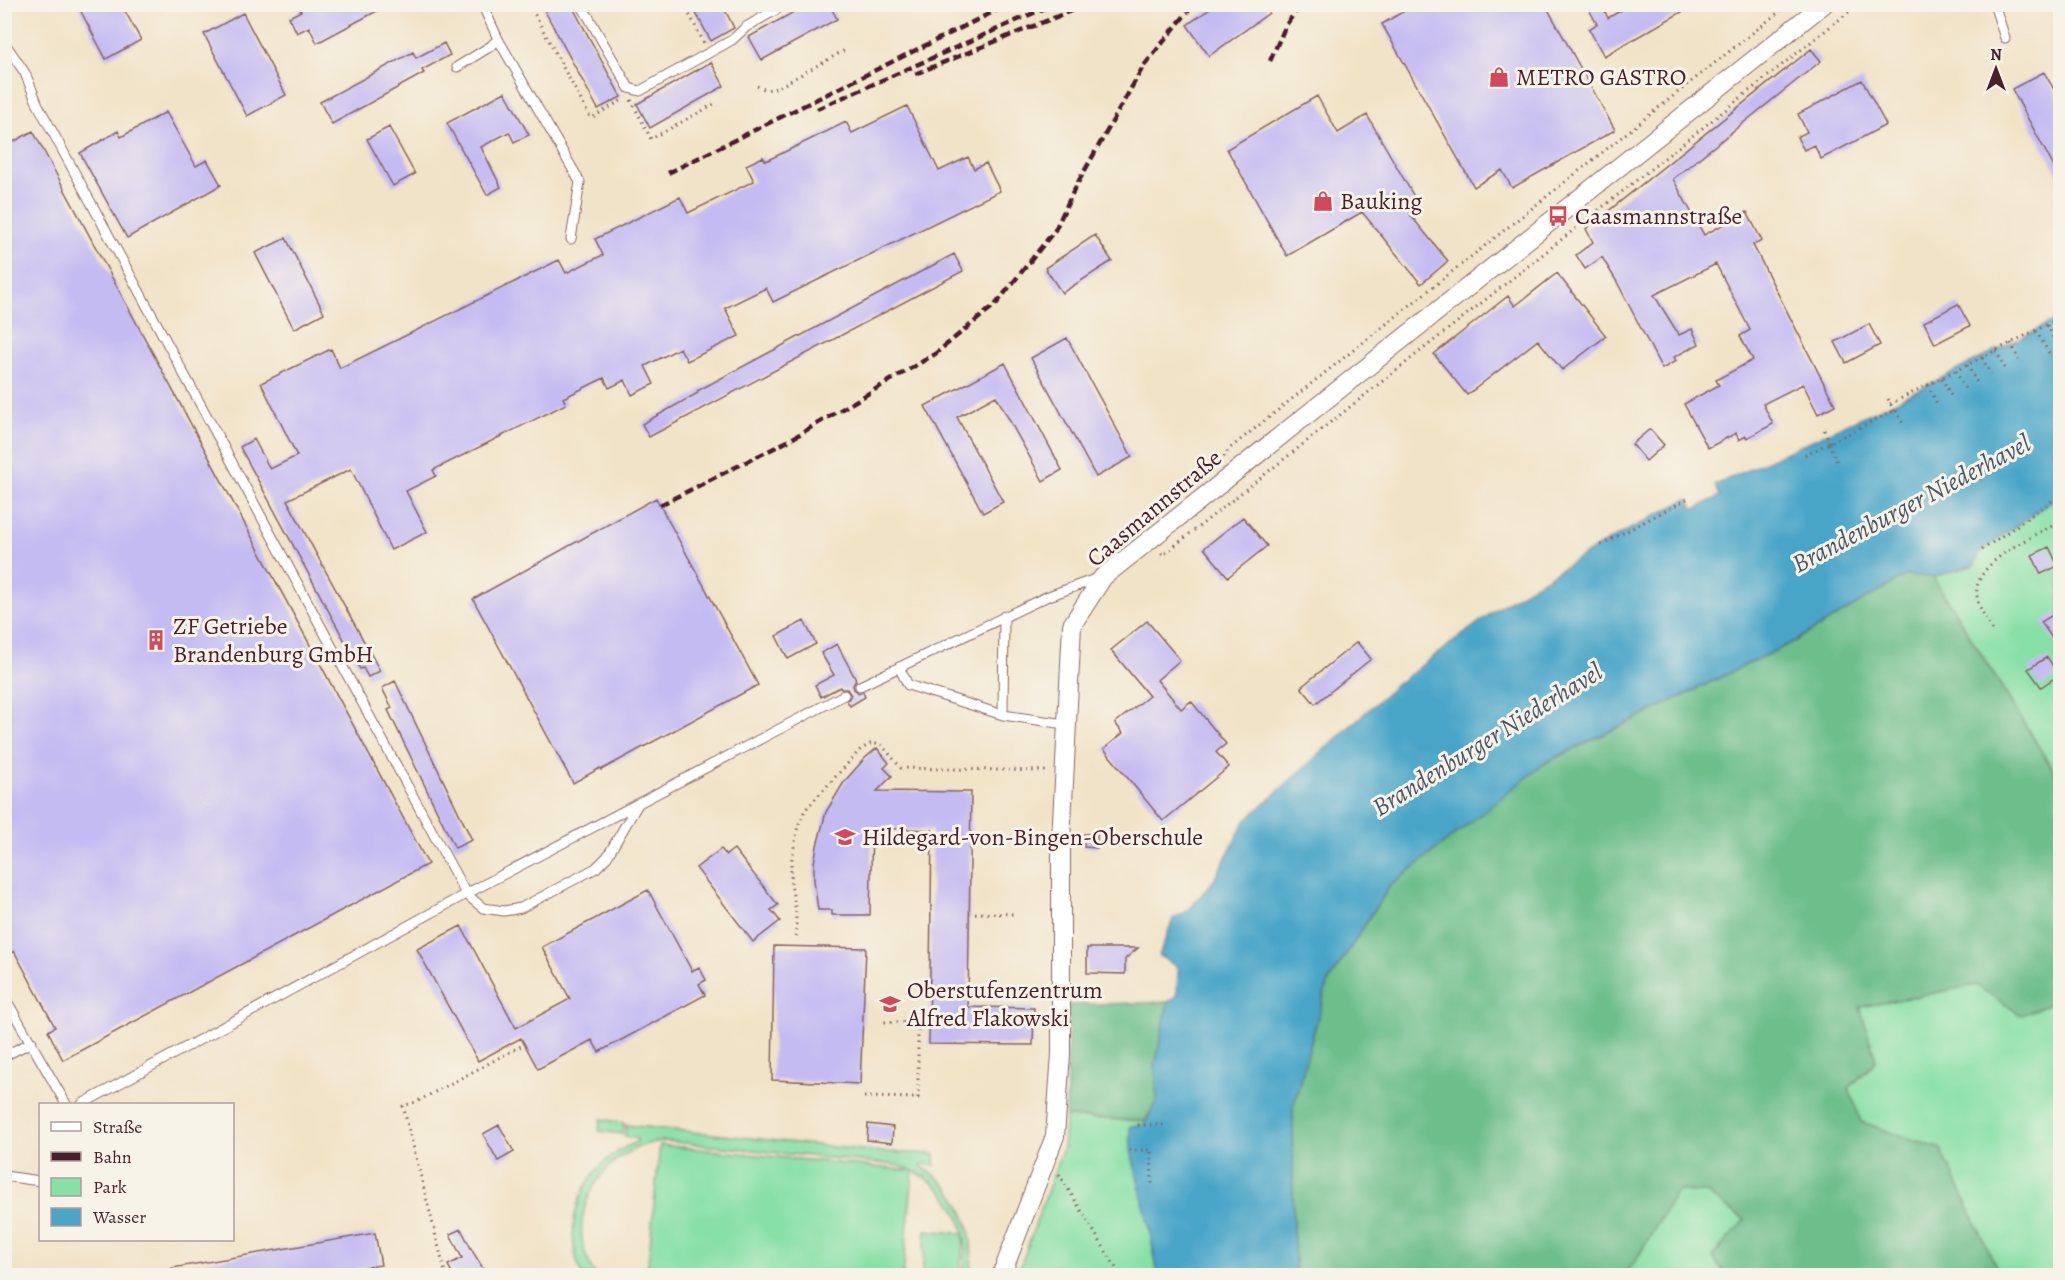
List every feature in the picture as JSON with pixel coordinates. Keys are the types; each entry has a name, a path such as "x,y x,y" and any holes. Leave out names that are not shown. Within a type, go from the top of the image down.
{"street":[{"name":"Caasmannstraße","path":"1001,1275 1055,1136 1061,1054 1060,915 1065,724 1072,625 1103,577 1824,4"}],"lane":[{"path":"482,4 498,39 580,182 571,239"},
{"path":"581,4 629,88 640,91 732,40 746,27 786,4"},
{"path":"1994,4 2005,38"},
{"path":"457,67 491,46 498,39"},
{"path":"4,42 25,74 44,115 466,894 483,908 504,911 521,908 596,868 608,857 639,804"},
{"path":"860,686 1046,597 1103,577"},
{"path":"1003,715 1004,616"},
{"path":"899,667 908,685 1003,715 1065,724"},
{"path":"84,1103 466,894 844,695"},
{"path":"4,996 65,1103"},
{"path":"4,1056 32,1042"},
{"path":"4,1176 39,1181"}],"path":[{"path":"528,4 590,117 630,96 651,139 716,103"},
{"path":"684,4 710,52"},
{"path":"1220,462 1229,449 1789,4"},
{"path":"1150,539 1163,555 1859,4"},
{"path":"693,22 699,19"},
{"path":"757,86 766,90 777,88 845,50"},
{"path":"1890,404 2059,319 2061,327"},
{"path":"2046,325 2060,351"},
{"path":"2036,331 2050,356"},
{"path":"2011,343 2019,360"},
{"path":"1996,351 2005,368"},
{"path":"1982,358 1991,374"},
{"path":"1967,365 1977,382"},
{"path":"1956,371 1965,389"},
{"path":"1942,378 1951,396"},
{"path":"1928,385 1937,404"},
{"path":"1888,399 1904,426"},
{"path":"1805,455 1894,411"},
{"path":"1824,430 1837,462"},
{"path":"1982,550 2061,495"},
{"path":"1601,545 1688,499"},
{"path":"1992,630 1976,595 1982,574 2011,547 2061,522"},
{"path":"796,937 796,914 790,883 791,863 800,819 804,810 860,750 870,744 881,744 901,768 1053,771"},
{"path":"969,913 1015,914"},
{"path":"864,1097 918,1098 918,1022 885,1022"},
{"path":"446,1275 403,1106 416,1102 525,1044"},
{"path":"1138,1125 1164,1125"},
{"path":"1129,1150 1151,1150 1152,1184"},
{"path":"1067,1185 1121,1275"}],"green space":[{"path":"2060,495 2060,781 1933,577 1974,565 1982,550"},
{"path":"1907,574 1933,577 2060,781 2060,1000 2021,1015 1976,985 1860,1007 1876,1061 1849,1088 1861,1122 1941,1149 2000,1275 1727,1275 1712,1257 1745,1220 1705,1192 1677,1191 1633,1265 1620,1275 1296,1276 1293,1227 1293,1107 1327,984 1389,887 1545,763 1795,641"},
{"path":"1976,985 2021,1015 2060,1000 2060,1275 2000,1275 1941,1149 1861,1122 1849,1088 1876,1061 1859,1007"},
{"path":"1168,1002 1155,1066 1157,1100 1145,1121 1066,1117 1069,1005"},
{"path":"1066,1117 1145,1121 1149,1226 1158,1275 1017,1276 1063,1148"},
{"path":"601,1119 624,1123 622,1134 599,1131"},
{"path":"626,1125 882,1152 935,1154 935,1165 922,1164 922,1167 947,1187 963,1213 971,1243 970,1275 963,1275 964,1238 953,1206 930,1181 915,1172 897,1165 667,1141 631,1150 602,1174 585,1207 582,1226 584,1249 595,1275 582,1275 573,1235 575,1215 590,1179 602,1164 637,1142 637,1139 625,1136"},
{"path":"660,1145 913,1171 903,1275 647,1275"},
{"path":"1677,1191 1705,1192 1745,1220 1712,1257 1727,1275 1620,1276 1633,1265"},
{"path":"926,1230 964,1234 960,1275 922,1275"}],"water":[{"name":"Brandenburger Niederhavel","path":"2060,318 2060,495 1982,550 1974,565 1933,577 1907,575 1795,641 1545,763 1389,887 1327,984 1293,1107 1293,1227 1296,1275 1158,1275 1131,1151 1130,1126 1144,1125 1157,1100 1155,1066 1168,1002 1177,996 1178,967 1159,956 1173,919 1189,910 1214,880 1245,821 1397,684 1502,605 1601,545 1687,499 1695,509 1720,496 1715,485 1890,404"}],"building":[{"path":"77,4 121,4 141,40 106,59"},
{"path":"297,4 390,4 317,43 309,27 297,33 289,17 301,11"},
{"path":"541,4 571,4 621,97 598,109"},
{"path":"691,4 722,4 734,28 711,41"},
{"path":"808,4 829,4 837,19 762,60 749,37"},
{"path":"1217,4 1263,4 1269,13 1209,56 1187,25"},
{"name":"METRO GASTRO","path":"1416,4 1545,4 1615,130 1512,188 1502,170 1474,187 1382,24"},
{"path":"1586,4 1601,4 1608,18 1632,4 1696,4 1604,56 1589,29 1597,24"},
{"path":"243,13 286,95 247,116 204,34"},
{"path":"444,43 450,55 422,70 424,73 332,124 320,102 413,52 416,58"},
{"path":"1811,49 1821,61 1673,179 1704,235 1747,212 1762,241 1753,245 1835,405 1818,414 1803,384 1763,404 1773,424 1739,440 1736,433 1708,448 1684,404 1719,385 1716,380 1753,360 1740,336 1750,330 1716,264 1654,295 1679,335 1692,329 1699,344 1674,357 1676,361 1662,369 1602,257 1585,269 1576,255 1593,242 1586,229"},
{"path":"711,62 724,86 650,128 637,104"},
{"path":"2044,72 2061,102 2061,180 2012,89"},
{"path":"1862,80 1886,125 1821,159 1814,145 1804,150 1797,137 1807,132 1798,114"},
{"path":"505,92 529,135 514,142 509,132 481,147 501,187 487,195 447,123"},
{"path":"1317,96 1338,133 1367,115 1421,209 1411,216 1448,261 1421,284 1362,212 1287,256 1227,149"},
{"path":"907,106 939,171 968,157 974,169 986,163 1000,191 773,302 766,288 725,308 739,336 687,361 680,348 645,366 654,384 632,395 625,380 609,388 604,378 563,398 566,404 433,470 436,476 406,491 427,532 391,550 351,469 287,500 380,671 368,677 363,668 360,669 240,447 254,439 270,469 297,456 261,383 331,349 340,368 559,260 566,273 603,255 595,239 680,197 688,213 754,181 746,165 763,157 766,161 846,122 852,133"},
{"path":"166,112 196,166 207,160 221,185 127,238 80,153 118,131 121,137"},
{"path":"389,127 415,174 393,186 367,139"},
{"name":"ZF Getriebe Brandenburg GmbH","path":"33,131 428,864 63,1060 48,1031 55,1027 14,951 4,957 4,147"},
{"path":"1095,235 1112,261 1062,293 1045,268"},
{"path":"286,238 324,313 294,329 255,253"},
{"path":"954,254 963,271 649,437 642,424 698,393 697,391"},
{"path":"1557,273 1606,336 1562,370 1538,340 1467,395 1434,354 1508,296 1515,306"},
{"path":"1958,304 1970,326 1935,344 1924,322"},
{"path":"1869,324 1880,345 1846,363 1835,342"},
{"path":"1067,338 1132,457 1096,477 1031,358"},
{"path":"1005,363 1062,470 1043,481 996,396 957,417 1003,502 983,513 925,406"},
{"path":"1650,429 1664,445 1646,461 1632,444"},
{"path":"656,498 758,685 573,783 473,599"},
{"path":"1243,517 1267,546 1228,577 1204,548"},
{"path":"2049,547 2058,566 2041,574 2032,555"},
{"path":"2056,613 2061,620 2061,651 2041,622"},
{"path":"804,621 816,644 788,659 776,636"},
{"path":"1147,621 1180,660 1157,680 1181,709 1191,701 1226,744 1216,752 1229,767 1163,821 1104,749 1123,733 1115,723 1149,696 1111,650"},
{"path":"1357,642 1371,659 1315,704 1301,687"},
{"path":"837,644 856,680 853,685 854,689 859,693 863,692 865,697 850,706 847,701 851,695 847,689 840,687 821,697 815,685 834,675 821,653"},
{"path":"2047,657 2059,675 2041,687 2028,669"},
{"path":"395,681 472,840 455,848 388,710 392,708 382,688"},
{"path":"877,748 889,763 884,768 892,776 877,791 971,792 968,1007 1034,1008 1033,1045 929,1044 932,830 872,828 870,915 832,915 832,910 818,910 814,863 826,812 844,782"},
{"path":"1084,834 1097,834 1097,848 1084,847"},
{"path":"721,849 726,855 734,849 778,905 771,910 780,921 753,942 696,868"},
{"path":"648,890 692,971 699,967 706,980 699,984 705,995 599,1052 592,1040 538,1069 521,1038 478,1061 417,949 461,926 516,1028 570,999 542,947"},
{"path":"774,946 866,948 860,1084 772,1080"},
{"path":"1087,948 1138,948 1125,959 1125,974 1087,973"},
{"path":"868,1124 893,1127 892,1143 867,1140"},
{"path":"499,1125 514,1152 498,1161 483,1134"},
{"path":"461,1229 487,1275 453,1275 448,1265 462,1258 450,1234"},
{"path":"375,1233 381,1265 320,1275 173,1275 172,1268"}],"railway":[{"path":"668,173 1009,4"},
{"path":"817,109 1054,4"},
{"path":"915,74 1088,4"},
{"path":"660,505 788,441 935,354 996,304 1055,230 1076,186 1143,67 1194,4"},
{"path":"1270,61 1286,25 1301,4"}],"place":[{"name":"METRO GASTRO","path":"1499,77"},
{"name":"Bauking","path":"1323,201"},
{"name":"Caasmannstraße","path":"1558,216"},
{"name":"ZF Getriebe Brandenburg GmbH","path":"156,640"},
{"name":"Hildegard-von-Bingen-Oberschule","path":"845,837"},
{"name":"Oberstufenzentrum Alfred Flakowski","path":"890,1004"}]}
